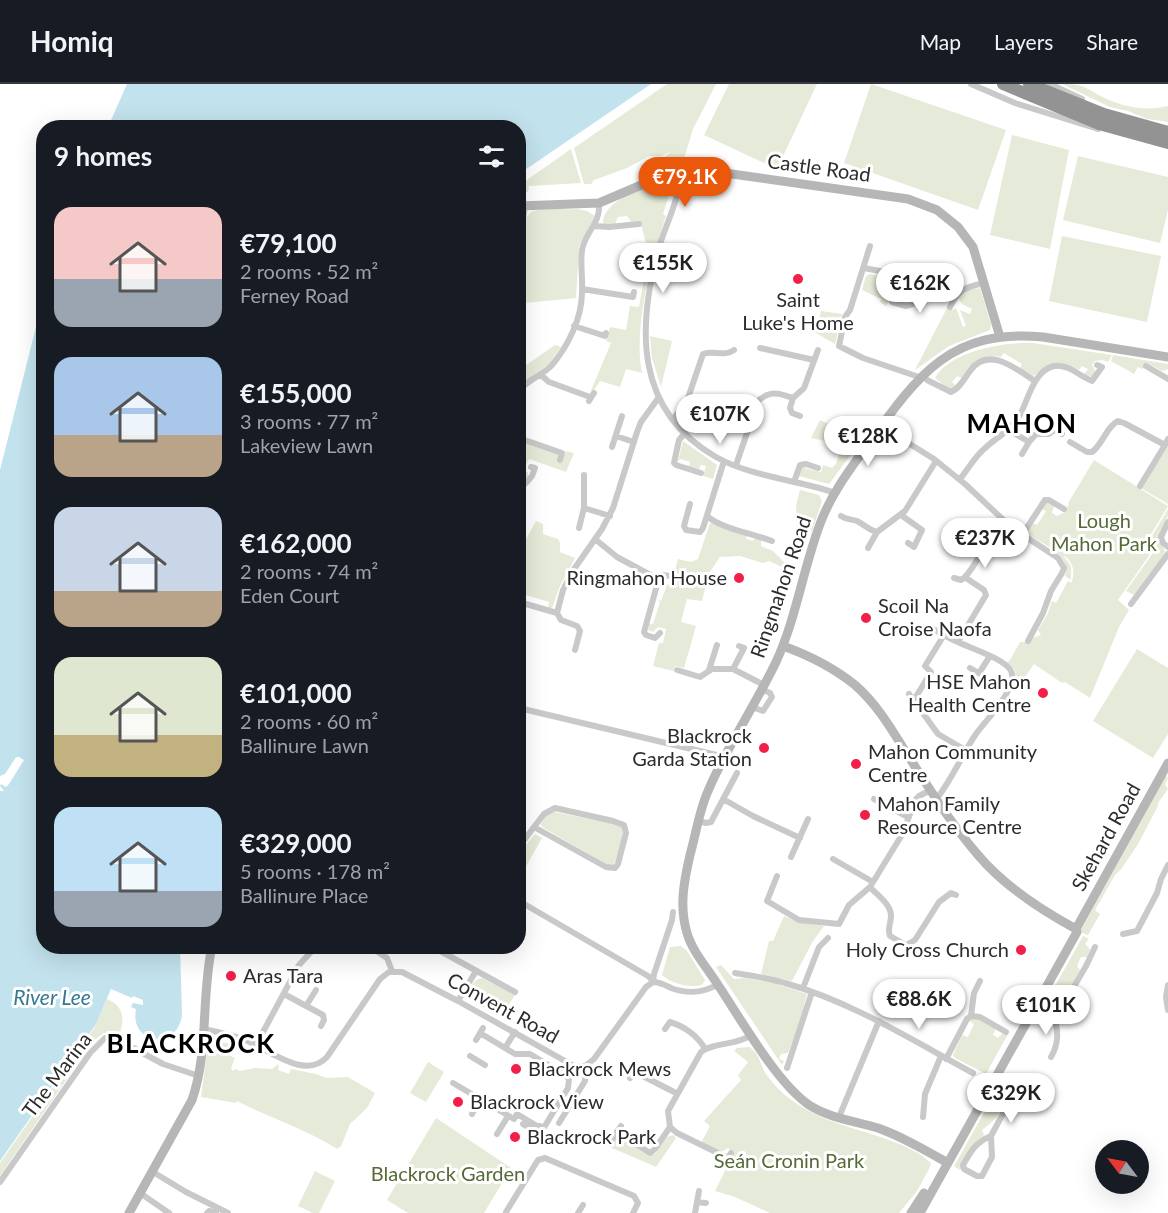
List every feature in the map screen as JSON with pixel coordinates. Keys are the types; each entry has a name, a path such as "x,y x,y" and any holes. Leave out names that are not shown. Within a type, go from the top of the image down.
{"highway":[{"path":"1003,84 1065,111 1128,133 1168,143"},
{"path":"1029,84 1086,108 1144,127 1168,132"}],"street":[{"path":"971,84 1015,103 1070,121 1093,128 1128,133"},
{"path":"1050,84 1144,127"},
{"name":"Castle Road","path":"526,206 599,203 653,180 679,172 706,171 916,201 943,214 962,232 976,253 1000,337"},
{"path":"679,172 676,196 661,241 647,311 645,343 650,375 659,398 685,433 724,461 834,493"},
{"path":"526,384 541,375 561,352 574,326 582,289 582,248 598,218 599,203"},
{"path":"594,226 639,224"},
{"path":"870,246 850,310 845,317 838,343 842,350 923,379 951,392 960,386 978,363 989,359 1001,360 1035,381"},
{"path":"864,268 908,276 956,294"},
{"path":"892,302 906,306 913,304 923,281"},
{"path":"950,307 956,294 984,282"},
{"path":"582,289 633,297 634,292"},
{"path":"574,326 605,336 606,333"},
{"name":"Ringmahon Road","path":"945,1162 897,1136 815,1108 798,1096 783,1079 689,939 683,914 683,891 699,821 708,791 783,646 815,538 834,493 881,426 938,362 961,348 1000,337 1027,335 1168,357"},
{"path":"760,348 814,360"},
{"path":"673,419 687,401 703,354 708,352 726,354 734,350"},
{"path":"800,416 790,410 793,398 804,388 818,350"},
{"path":"960,479 982,450 1010,430 1027,401 1035,381 1044,371 1052,367 1066,367 1091,381 1095,379 1100,366"},
{"path":"1146,366 1167,376"},
{"path":"541,375 549,382 591,397"},
{"path":"736,465 758,400 773,393 793,398"},
{"path":"557,613 563,590 572,572 610,516 641,422 659,398"},
{"path":"612,447 622,416"},
{"path":"1070,442 1087,452 1092,452 1112,425 1119,422 1166,442 1140,486"},
{"path":"881,426 924,451 960,479 1022,535 1058,558 1064,568 1028,641"},
{"path":"1010,430 1029,442"},
{"path":"1022,454 1036,434 1049,434 1054,430 1062,434"},
{"path":"685,433 679,440 674,462 676,465 701,473"},
{"path":"616,436 634,442"},
{"path":"526,440 562,453 560,460"},
{"path":"689,507 683,525 689,531 701,531 724,461"},
{"path":"867,548 877,532 906,510 936,461"},
{"path":"794,482 800,465 806,464 818,468"},
{"path":"526,483 535,468 531,466"},
{"path":"579,528 584,508 584,476"},
{"path":"1022,535 1045,500 1062,507 1055,513"},
{"path":"584,508 610,516"},
{"path":"901,515 922,530 914,547 908,543"},
{"path":"707,516 717,523 772,541"},
{"path":"841,516 848,520 855,520 877,532"},
{"path":"954,578 961,580 966,578 988,538 1002,519"},
{"path":"844,527 848,520"},
{"path":"1168,522 1161,537 1163,543 1168,547"},
{"path":"595,539 619,558 656,578"},
{"path":"1126,594 1133,602 1168,554"},
{"path":"656,578 662,575 670,576"},
{"path":"656,578 657,585 644,632 646,635 657,635"},
{"path":"958,642 985,598 986,591 966,578"},
{"path":"526,601 557,613 561,620 579,627 575,650"},
{"path":"767,901 799,920 836,925 841,922 849,905 872,884 902,835 915,800 919,796 934,794 967,751 976,733 991,717 1012,681 1010,669 977,649 933,631"},
{"path":"914,700 931,672 925,666 944,634"},
{"path":"709,671 717,645"},
{"path":"783,646 837,672 864,694 886,721 968,844 999,877 1076,929"},
{"path":"733,669 742,647"},
{"path":"970,668 982,675 990,656"},
{"path":"677,670 700,677 715,668 733,669 763,687"},
{"path":"909,694 938,734 967,751"},
{"path":"526,710 725,757"},
{"name":"Skehard Road","path":"920,1213 945,1162 1077,932 1076,929 1168,763"},
{"path":"699,821 711,822 736,776 727,774"},
{"path":"723,799 800,838"},
{"path":"874,800 908,817"},
{"path":"526,838 544,813 555,808 619,822 626,827 626,833 618,864 615,868 610,869 534,827"},
{"path":"791,856 808,819"},
{"path":"833,859 872,884 890,909 888,930 890,936 906,945 915,940 939,902 951,893 956,895"},
{"path":"1123,934 1137,931 1157,893 1168,865"},
{"path":"760,906 767,901 778,880"},
{"path":"526,905 647,975 653,982"},
{"path":"653,982 673,912"},
{"path":"803,988 819,947 828,938"},
{"path":"1051,1057 1058,1044 1055,1018 1095,947"},
{"path":"129,1213 192,1100 199,1076 206,983 211,954"},
{"path":"256,1045 299,965 309,954"},
{"path":"204,1029 239,1038 292,1062 310,1066 319,1063 327,1057 374,986 384,975 392,971 387,958 381,954"},
{"path":"445,954 515,992"},
{"name":"Convent Road","path":"392,971 402,972 458,1001 574,1066 585,1066"},
{"path":"458,1001 476,971"},
{"path":"735,973 777,980 803,988 879,1021 973,1073"},
{"path":"923,1117 926,1090 971,1016 974,995 980,981"},
{"path":"559,1123 585,1081 585,1066 594,1059 646,987 653,982 660,982 676,989 692,992 709,989 718,984"},
{"path":"1168,985 1166,997 1168,1010"},
{"path":"306,1006 316,990"},
{"path":"787,1068 812,992"},
{"path":"284,994 324,1016 321,1026"},
{"path":"1031,1009 1055,1018"},
{"path":"971,1016 978,1016 1004,1031 997,1036"},
{"path":"839,1117 879,1021"},
{"path":"665,1029 670,1022 679,1025 698,1039 705,1049"},
{"path":"505,1048 514,1032"},
{"path":"480,1034 515,1054 530,1054 569,1079 568,1088 545,1127 534,1130 522,1124"},
{"path":"731,1153 728,1158 677,1133 670,1126 668,1111 697,1057 705,1049 736,1043 752,1035"},
{"name":"The Marina","path":"0,1182 98,1043 105,1038 110,1037 163,1064 199,1076"},
{"path":"470,1056 485,1065"},
{"path":"782,1057 790,1060"},
{"path":"630,1078 634,1072 676,1094"},
{"path":"991,1136 981,1140 973,1148 963,1165 964,1169 977,1176 982,1176 992,1157 991,1136 1021,1080 1028,1084"},
{"path":"453,1083 514,1119 517,1114 540,1126 534,1139"},
{"path":"987,1087 1010,1100"},
{"path":"472,1114 480,1099"},
{"path":"497,1134 508,1116"},
{"path":"611,1141 619,1129 650,1153 670,1126"},
{"path":"506,1212 538,1160 545,1158 634,1195 638,1203 633,1213"},
{"name":"Skehard Road","path":"911,1213 945,1162"},
{"path":"153,1172 228,1213"},
{"path":"696,1213 699,1191"},
{"path":"140,1193 169,1213"},
{"path":"697,1202 706,1203"},
{"path":"578,1213 583,1205"},
{"path":"207,1213 209,1211 216,1213"}],"green space":[{"path":"667,84 716,84 693,129 683,162 666,166 665,157 670,152 661,156 649,156 627,168 594,180 591,184 584,184 574,148"},
{"path":"729,84 817,84 777,169 704,135"},
{"path":"871,84 1006,130 978,210 844,163"},
{"path":"1062,84 1083,86 1122,105 1145,108 1168,106 1168,122 1147,119 1110,107"},
{"path":"1012,135 1069,150 1050,249 990,235"},
{"path":"571,149 581,183 529,186 528,192 526,192 526,180"},
{"path":"1078,156 1168,177 1168,210 1160,243 1063,220"},
{"path":"667,179 672,186 663,214 666,216 649,273 642,316 640,356 642,373 626,369 620,387 600,381 590,393 611,343 606,341 610,327 626,330 630,306 639,307 647,263 643,262 646,243 640,221 631,222 627,216 618,217 615,224 603,224 605,215 618,201 628,195"},
{"path":"577,209 595,216 579,246 576,298 526,303 526,219 534,210"},
{"path":"1062,236 1161,256 1147,322 1049,301"},
{"path":"870,274 914,282 916,287 912,301 904,303 900,297 892,295 886,306 880,302 881,299 862,290 866,276"},
{"path":"980,288 991,325 990,330 949,346 915,370 947,308 952,310 956,308 963,327 966,326 960,310 970,314 972,309 962,304 959,299 969,290"},
{"path":"821,311 842,314 835,344 816,333"},
{"path":"650,336 672,341 661,387 652,358"},
{"path":"1033,343 1112,355 1108,362 1095,361 1092,365 1096,372 1092,377 1084,374 1088,369 1082,366 1079,370 1058,363 1049,365 1033,376 1020,368 1022,364 1004,353 1001,357 988,356 978,360 962,378 957,376 952,382 956,386 952,389 935,378 953,361 979,350 1008,344"},
{"path":"555,345 561,347 549,364 526,381 526,365"},
{"path":"1113,355 1168,364 1168,369 1162,371 1147,363 1143,369 1138,367 1134,374 1111,361"},
{"path":"845,416 857,423 854,422 839,444 811,438 820,420 839,429"},
{"path":"683,441 717,465 713,479 703,476 706,466 701,465 699,469 689,466 690,462 681,459 678,461"},
{"path":"526,442 559,454 558,460 562,462 566,451 574,453 566,472 529,459 526,465"},
{"path":"842,446 855,449 829,484 799,476 801,467 821,472 823,465 832,468 836,464"},
{"path":"1168,446 1168,504 1141,488"},
{"name":"Lough Mahon Park","path":"1094,460 1168,506 1147,541 1155,547 1118,600 1129,610 1119,627 1090,698 1034,664 1016,690 1015,670 1007,662 1020,642 1029,642 1032,638 1041,635 1038,630 1052,601 1056,603 1068,581 1071,583 1073,575 1071,564 1066,557 1063,555 1071,566 1071,580 1065,576 1066,569 1061,556 1029,535 1028,530 1033,523 1037,525 1046,511 1042,509 1046,503 1054,506 1052,513 1057,516 1065,512"},
{"path":"800,490 819,495 822,501 812,531 795,537 796,506"},
{"path":"1168,509 1168,516 1158,537 1165,551 1164,555 1134,595 1126,591 1157,547 1149,541"},
{"path":"536,521 543,524 543,534 558,539 560,552 575,558 560,586 552,608 548,608 549,602 526,595 526,539"},
{"path":"710,523 747,535 746,539 761,540 761,546 773,551 795,573 769,561 763,563 740,556 720,557 709,573 702,601 687,599 681,622 696,626 684,668 675,666 673,671 653,666 659,643 663,643 666,629 658,627 653,632 648,630 649,624 653,624 660,602 656,599 661,601 666,588 662,587 663,584 671,585 678,559 691,562 698,559"},
{"path":"1137,649 1168,668 1168,734 1153,758 1093,721"},
{"path":"1166,775 1168,778 1165,784 1168,789 1158,803 1138,844 1115,875 1095,910 1100,914 1088,935 1080,932"},
{"path":"554,812 622,827 621,847 613,865 608,865 542,827 541,824 545,817"},
{"path":"535,834 542,838 526,867 526,845"},
{"path":"784,916 798,922 824,926 813,941 792,981 761,974 769,941 773,941"},
{"path":"1083,936 1089,939 1085,944 1090,949 1087,957 1081,957 1077,966 1080,970 1068,991 1062,989 1057,998 1062,1001 1054,1014 1041,1011"},
{"path":"681,946 687,951 705,980 702,985 681,984 662,975 670,947"},
{"path":"721,965 734,979 745,978 774,983 807,994 800,1023 788,1053 781,1054 779,1059 784,1061 782,1065 716,967"},
{"path":"482,978 515,995 501,1017 467,997 472,985 476,980"},
{"path":"107,999 116,1005 121,1013 120,1033 104,1033 93,1041 0,1176 0,1163 94,1028"},
{"path":"972,1018 996,1028 993,1035 998,1038 1002,1034 1008,1034 986,1074 953,1055 962,1035 968,1037 974,1024 969,1021"},
{"path":"211,1039 229,1044 225,1053 235,1058 231,1068 233,1071 235,1069 240,1071 255,1068 272,1069 279,1065 278,1070 289,1074 291,1069 327,1078 348,1077 375,1093 367,1108 350,1124 341,1146 337,1149 313,1135 237,1101 236,1103 201,1097 208,1045"},
{"name":"Seán Cronin Park","path":"749,1047 758,1056 766,1074 775,1085 801,1107 838,1123 905,1146 931,1163 917,1191 899,1213 770,1213 735,1197 715,1191 734,1153 728,1148 722,1152 701,1143 710,1126 704,1121 741,1080 738,1075 748,1062 734,1051 737,1048"},
{"path":"428,1062 444,1072 426,1102 410,1093"},
{"path":"996,1095 1003,1099 1002,1109 997,1117 982,1130 984,1135 973,1146 960,1170 954,1166"},
{"name":"Blackrock Garden","path":"436,1118 511,1168 484,1213 408,1213 387,1200"},
{"path":"673,1135 676,1138 656,1167 605,1145 612,1144 616,1139 621,1138 649,1156 656,1153 667,1137"},
{"path":"315,1171 335,1181 319,1213 313,1213 298,1206"}],"water":[{"path":"127,84 651,84 526,169 526,120 111,120"},
{"name":"River Lee","path":"36,327 36,954 180,954 182,1015 179,1026 172,1034 155,1039 146,1036 136,1021 136,1009 131,1007 133,1003 143,1005 143,1000 111,989 96,1024 0,1161 0,791 4,791 0,786 1,784 6,787 9,784 24,760 16,757 5,774 0,776 0,470"}],"place":[{"name":"Saint Luke's Home","path":"798,279"},
{"name":"Ringmahon House","path":"739,578"},
{"name":"Scoil Na Croise Naofa","path":"866,618"},
{"name":"HSE Mahon Health Centre","path":"1043,693"},
{"name":"Blackrock Garda Station","path":"764,748"},
{"name":"Mahon Community Centre","path":"856,764"},
{"name":"Mahon Family Resource Centre","path":"865,815"},
{"name":"Holy Cross Church","path":"1021,950"},
{"name":"Aras Tara","path":"231,976"},
{"name":"Blackrock Mews","path":"516,1069"},
{"name":"Blackrock View","path":"458,1102"},
{"name":"Blackrock Park","path":"515,1137"}],"district":[{"name":"MAHON","path":"1022,424"},
{"name":"BLACKROCK","path":"191,1044"}]}
